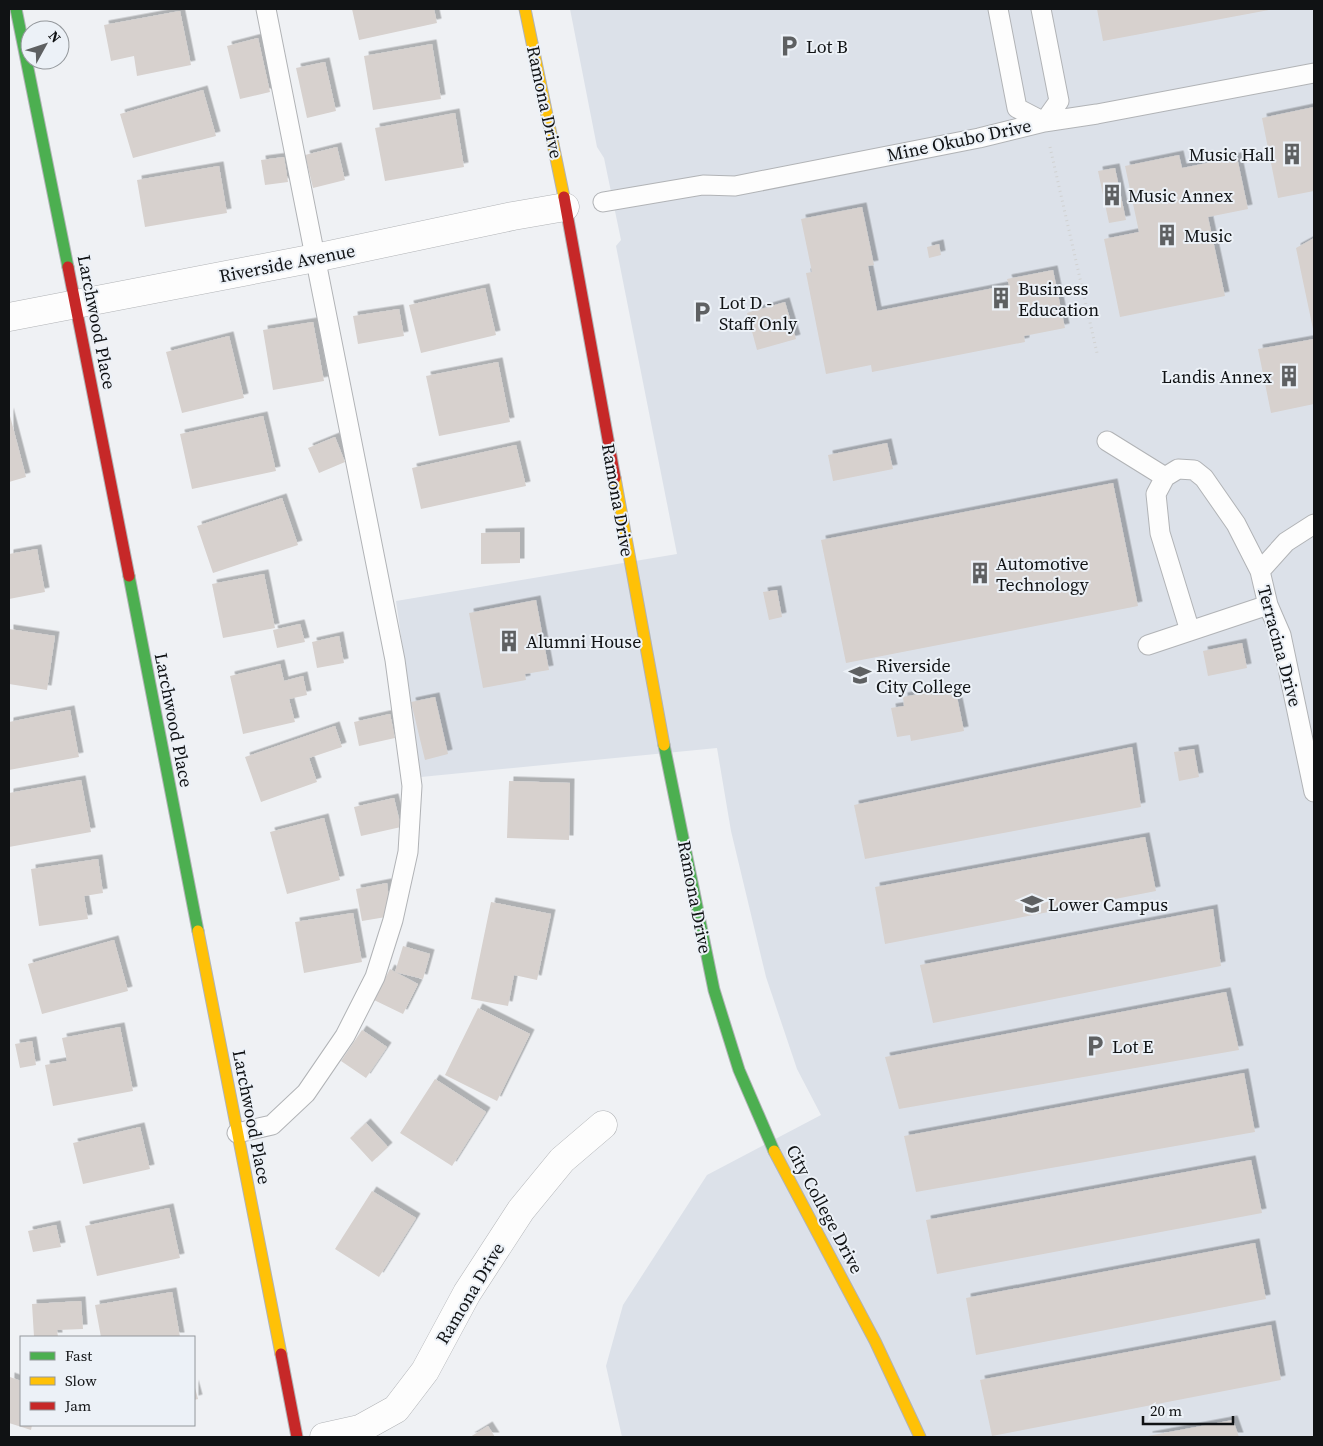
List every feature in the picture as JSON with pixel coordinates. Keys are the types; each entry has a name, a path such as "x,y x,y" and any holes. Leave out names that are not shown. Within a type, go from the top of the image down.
{"street":[{"name":"Larchwood Place","path":"16,9 76,304 297,1437"},
{"name":"Ramona Drive","path":"525,9 565,207 652,683 714,990"},
{"name":"Riverside Avenue","path":"9,317 315,258 512,216 565,207"},
{"name":"City College Drive","path":"714,990 739,1070 781,1166 875,1341 920,1437"},
{"name":"Ramona Drive","path":"324,1437 360,1429 396,1409 425,1371 467,1293 520,1210 562,1160 603,1125"}],"lane":[{"path":"237,1133 272,1125 306,1093 345,1036 375,978 393,920 408,852 412,786 395,660 266,9"},
{"path":"998,9 1017,108 1044,122 1059,102 1041,9"},
{"name":"Mine Okubo Drive","path":"603,202 703,185 735,186 979,138 1044,122 1097,114 1314,72"},
{"path":"1106,441 1165,477"},
{"path":"1190,631 1160,533 1156,494 1165,477 1178,469 1194,470 1204,478 1236,524 1260,571"},
{"name":"Terracina Drive","path":"1314,524 1286,542 1260,571 1268,605 1281,635 1314,792"},
{"path":"1148,645 1268,605"}],"path":[{"path":"1044,122 1097,353"}],"shaded area":[{"name":"Riverside City College","path":"570,9 1314,9 1314,1437 622,1437 606,1366 623,1305 707,1175 821,1115 797,1069 766,977 731,831 717,748 421,777 396,601 677,554 616,246 621,240 604,158 597,147"}],"building":[{"path":"352,9 434,9 437,23 359,40"},
{"path":"1097,9 1268,9 1269,10 1103,41"},
{"path":"180,11 191,65 137,76 134,56 111,61 104,25"},
{"path":"258,38 270,92 240,99 227,46"},
{"path":"432,44 441,99 373,110 364,56"},
{"path":"325,62 336,111 307,118 296,68"},
{"path":"203,90 216,136 133,158 120,114"},
{"name":"Music Hall","path":"1314,107 1314,191 1278,198 1262,118"},
{"path":"455,113 464,167 385,181 375,128"},
{"path":"337,147 345,180 313,188 305,155"},
{"name":"Music","path":"1179,155 1182,168 1237,157 1248,209 1208,217 1225,296 1120,317 1104,239 1139,232 1125,166"},
{"path":"284,157 288,182 265,185 261,160"},
{"path":"219,166 227,213 145,227 137,180"},
{"name":"Music Annex","path":"1115,168 1126,220 1109,223 1098,171"},
{"name":"Business Education","path":"862,207 874,265 868,266 877,311 1009,285 1007,279 1053,270 1065,328 1024,336 1025,342 872,372 871,365 826,374 806,273 812,272 801,219"},
{"path":"1314,238 1314,329 1313,329 1296,248"},
{"path":"939,244 941,255 929,258 927,247"},
{"path":"485,288 496,335 421,353 409,305"},
{"path":"785,302 796,339 757,350 747,313"},
{"path":"399,309 404,336 358,344 353,316"},
{"path":"313,322 324,381 273,390 263,330"},
{"path":"229,336 244,398 182,413 166,352"},
{"name":"Landis Annex","path":"1314,339 1314,404 1271,413 1258,349"},
{"path":"498,362 510,422 439,436 426,376"},
{"path":"9,412 26,477 9,482"},
{"path":"263,416 276,471 192,489 180,434"},
{"path":"335,437 345,462 319,473 308,448"},
{"path":"887,443 893,469 833,481 828,455"},
{"path":"516,445 526,486 421,509 412,468"},
{"name":"Automotive Technology","path":"1113,483 1138,606 846,663 821,540"},
{"path":"282,498 298,545 213,573 197,526"},
{"path":"520,532 520,563 481,564 481,533"},
{"path":"37,549 45,592 9,599 9,554"},
{"path":"264,574 275,628 223,638 212,584"},
{"path":"777,590 782,617 769,620 763,592"},
{"name":"Alumni House","path":"536,600 549,670 525,674 526,680 483,688 469,613"},
{"path":"300,624 305,642 277,648 273,630"},
{"path":"9,629 55,636 47,690 9,684"},
{"path":"339,636 344,663 317,668 312,642"},
{"path":"1242,643 1247,668 1208,676 1203,651"},
{"path":"280,664 284,681 303,676 307,695 289,699 295,722 243,734 230,676"},
{"path":"955,687 964,731 911,741 910,735 897,737 891,708 904,706 903,697"},
{"path":"435,697 448,754 425,760 411,702"},
{"path":"70,710 79,757 9,770 9,722"},
{"path":"390,714 395,738 359,746 354,722"},
{"path":"335,726 342,747 309,758 317,782 261,802 245,757"},
{"path":"1132,747 1141,807 865,859 854,805"},
{"path":"1194,749 1199,777 1179,781 1174,752"},
{"path":"81,780 91,832 9,847 9,793"},
{"path":"509,781 570,783 569,840 507,838"},
{"path":"394,798 401,827 361,836 354,807"},
{"path":"324,818 340,880 287,894 270,832"},
{"path":"1145,837 1156,891 885,944 875,887"},
{"path":"98,859 103,893 84,896 88,919 39,926 31,869"},
{"path":"387,883 389,899 386,905 386,917 362,921 356,889"},
{"path":"491,902 551,914 537,980 514,975 508,1006 471,999"},
{"path":"1213,909 1221,966 933,1023 920,965"},
{"path":"353,913 362,962 304,973 295,922"},
{"path":"114,940 128,991 42,1014 28,964"},
{"path":"403,946 430,954 423,979 395,972"},
{"path":"390,969 418,984 403,1014 374,1000"},
{"path":"1226,992 1239,1050 899,1109 885,1057"},
{"path":"478,1008 530,1034 497,1101 445,1075"},
{"path":"120,1027 133,1091 53,1106 45,1065 67,1061 62,1038"},
{"path":"362,1030 387,1047 366,1078 341,1061"},
{"path":"32,1041 36,1065 20,1068 15,1044"},
{"path":"1244,1073 1255,1132 916,1192 904,1136"},
{"path":"435,1079 486,1112 452,1166 400,1133"},
{"path":"366,1123 388,1147 372,1162 350,1138"},
{"path":"140,1127 150,1169 83,1184 73,1143"},
{"path":"1251,1160 1262,1213 937,1274 926,1220"},
{"path":"372,1191 416,1218 379,1277 335,1249"},
{"path":"169,1208 180,1258 97,1276 85,1226"},
{"path":"56,1225 61,1247 33,1252 28,1231"},
{"path":"1255,1243 1266,1299 976,1355 966,1298"},
{"path":"172,1292 180,1336 101,1336 95,1305"},
{"path":"81,1301 83,1329 57,1330 58,1336 34,1336 32,1304"},
{"path":"1271,1325 1281,1380 992,1436 980,1380"},
{"path":"10,1377 20,1381 20,1426 32,1426 31,1430 9,1423"},
{"path":"195,1388 198,1399 195,1400"},
{"path":"1233,1420 1239,1437 1148,1437 1148,1436"},
{"path":"488,1426 495,1437 470,1437"}],"traffic: fast":[{"path":"16,9 68,267"},
{"path":"129,576 198,931"},
{"path":"664,745 714,990 739,1070 774,1151"}],"traffic: slow":[{"path":"525,9 564,197"},
{"path":"615,478 664,745"},
{"path":"198,931 281,1354"},
{"path":"774,1151 875,1341 920,1437"}],"traffic: jam":[{"path":"564,197 615,478"},
{"path":"68,267 129,576"},
{"path":"281,1354 297,1437"}],"place":[{"name":"Lot B","path":"789,46"},
{"name":"Music Hall","path":"1292,154"},
{"name":"Music Annex","path":"1112,195"},
{"name":"Music","path":"1167,235"},
{"name":"Business Education","path":"1001,298"},
{"name":"Lot D - Staff Only","path":"702,312"},
{"name":"Landis Annex","path":"1289,376"},
{"name":"Automotive Technology","path":"980,573"},
{"name":"Alumni House","path":"509,641"},
{"name":"Riverside City College","path":"860,675"},
{"name":"Lower Campus","path":"1032,904"},
{"name":"Lot E","path":"1095,1046"}]}
